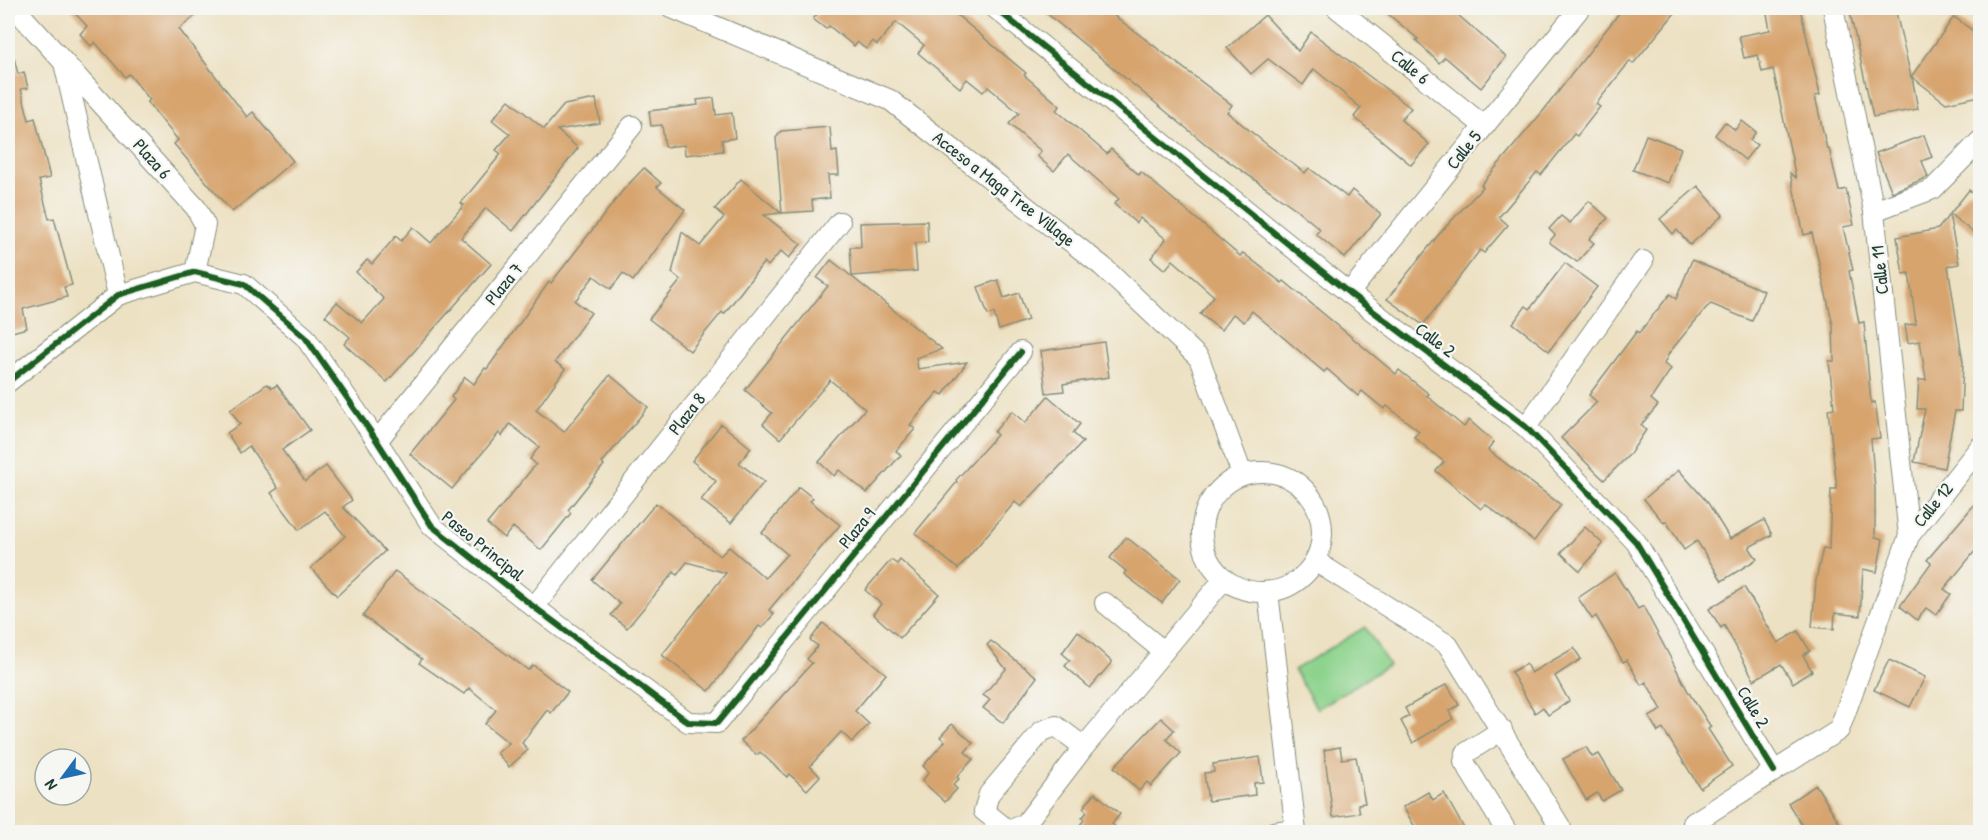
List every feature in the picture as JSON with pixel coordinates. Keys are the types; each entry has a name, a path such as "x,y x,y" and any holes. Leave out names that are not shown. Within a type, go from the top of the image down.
{"street":[{"name":"Acceso a Maga Tree Village","path":"672,8 890,100 1102,266 1199,358 1242,474"},
{"name":"Calle 2","path":"995,8 1349,293 1526,427 1636,542 1774,771"},
{"name":"Calle 6","path":"1337,8 1484,126"},
{"name":"Calle 5","path":"1349,293 1580,8"},
{"name":"Calle 11","path":"1833,8 1874,211 1909,536"},
{"name":"Plaza 6","path":"22,16 196,208 205,225 195,272"},
{"name":"Plaza 6","path":"63,61 118,295"},
{"name":"Plaza 7","path":"377,441 632,126"},
{"path":"1874,211 1934,189 1980,141"},
{"name":"Plaza 8","path":"534,607 840,222"},
{"path":"1526,427 1643,261"},
{"path":"8,381 118,295 195,272"},
{"name":"Paseo Principal","path":"195,272 244,284 305,337 432,526 534,607 688,722 717,723"},
{"name":"Plaza 9","path":"717,723 1021,352"},
{"name":"Calle 12","path":"1909,536 1980,447"},
{"path":"1263,471 1283,475 1301,486 1314,502 1321,521 1322,542 1315,561 1303,577 1287,587 1268,592 1245,590 1224,579 1211,565 1204,549 1201,530 1204,512 1213,495 1226,483 1242,474 1263,471"},
{"path":"1693,823 1839,730 1909,536"},
{"path":"1315,561 1448,645 1561,828 1554,832"},
{"path":"1084,747 1056,726 1042,731 989,794 984,811 1009,831 1025,824 1084,747 1224,579"},
{"path":"1268,592 1296,831 1274,832"},
{"path":"1105,603 1163,651"},
{"path":"1502,730 1466,753 1464,762 1507,832"}],"green space":[{"path":"1365,627 1389,665 1317,709 1294,670"}],"building":[{"path":"70,8 205,8 179,29 247,117 253,112 293,161 232,212 174,144 178,140 147,102 150,100 129,74 125,77 95,42 91,46 80,34 87,26"},
{"path":"823,8 962,8 957,15 1026,73 1024,75 1060,106 1056,110 1107,154 1111,149 1139,175 1141,172 1240,256 1243,253 1282,283 1284,281 1396,374 1399,370 1429,394 1427,396 1464,427 1469,420 1494,442 1488,450 1561,505 1534,541 1485,504 1481,509 1436,471 1444,462 1414,437 1419,431 1387,406 1384,409 1362,391 1358,396 1327,369 1324,372 1252,311 1244,322 1233,314 1221,330 1200,314 1214,296 1173,260 1165,270 1151,258 1166,239 1140,218 1136,223 1114,204 1119,199 1068,154 1054,171 1037,156 1041,151 1009,124 1019,113 988,87 983,92 967,79 960,88 918,53 924,45 896,22 877,45 873,41 866,49 857,42 854,46 829,26 826,29 813,19"},
{"path":"1040,8 1104,8 1232,105 1227,112 1305,173 1309,168 1347,197 1352,190 1381,214 1345,258 1316,234 1320,229 1296,209 1214,151"},
{"path":"1381,8 1450,8 1506,57 1481,88 1445,57 1439,63 1416,40 1418,39"},
{"path":"1623,8 1679,8 1633,64 1630,61 1596,104 1600,107 1577,136 1574,134 1541,175 1537,172 1499,217 1508,225 1484,253 1480,250 1423,325 1387,299 1440,233 1483,187 1481,185 1544,110"},
{"path":"1766,8 1800,8 1820,95 1815,96 1827,149 1829,148 1839,191 1846,189 1854,225 1843,227 1853,270 1849,271 1859,323 1864,322 1871,403 1875,402 1880,438 1871,439 1875,489 1875,537 1883,539 1877,572 1863,569 1860,616 1835,613 1834,629 1812,627 1816,580 1823,548 1829,549 1831,489 1837,489 1828,409 1834,408 1829,361 1834,361 1833,325 1812,233 1804,235 1790,173 1796,178 1773,69 1762,72 1758,55 1744,58 1739,36 1770,30"},
{"path":"1849,8 1895,8 1911,77 1954,17 1980,36 1980,96 1946,103 1912,77 1918,109 1873,117"},
{"path":"1265,15 1298,51 1311,32 1411,108 1401,120 1429,144 1411,165 1354,117 1361,108 1314,69 1303,85 1268,59 1251,74 1227,48"},
{"path":"14,58 18,74 24,72 28,88 21,89 29,120 35,118 50,178 39,180 49,219 54,218 72,285 64,287 67,297 23,309 27,328 12,332 8,313 8,59"},
{"path":"714,98 716,115 732,113 735,138 722,140 723,151 685,155 684,145 665,147 662,125 651,126 649,111 698,105 697,100"},
{"path":"596,99 600,123 557,130 578,148 513,231 486,208 461,238 491,264 387,382 344,344 350,337 325,316 337,302 362,323 384,299 356,272 367,260 372,264 396,236 401,241 413,227 431,243 464,205 461,203 501,154 496,150 510,134 492,120 509,100 544,129 564,105"},
{"path":"1742,121 1756,132 1750,140 1757,145 1745,160 1715,135 1725,122 1735,130"},
{"path":"830,127 832,152 837,151 839,175 828,175 830,198 812,200 813,211 782,213 776,138 781,131"},
{"path":"1646,135 1681,148 1668,183 1633,170"},
{"path":"1924,135 1932,157 1922,161 1928,177 1892,192 1876,153"},
{"path":"644,168 661,183 657,187 685,210 633,281 623,273 611,289 594,276 575,301 591,313 555,362 565,369 536,410 564,432 610,375 648,407 602,463 604,465 568,510 571,513 541,550 513,527 504,538 487,524 536,464 530,459 539,447 510,424 502,436 499,433 452,489 410,454 454,400 451,397 465,377 474,384 485,368 487,369 549,282 551,283 624,189"},
{"path":"741,179 781,213 764,215 801,244 789,258 781,251 768,266 764,262 724,314 722,312 690,351 649,319 681,280 672,273 682,232 700,246 724,217 715,209"},
{"path":"1698,186 1723,215 1690,245 1677,230 1673,234 1660,219"},
{"path":"1969,190 1980,199 1980,238 1950,214"},
{"path":"1589,201 1608,218 1589,239 1594,243 1577,262 1549,242 1555,235 1549,229 1561,216 1570,223"},
{"path":"1949,215 1959,264 1948,266 1963,362 1961,411 1955,411 1944,468 1914,462 1925,409 1917,409 1919,380 1926,380 1920,341 1908,343 1905,325 1916,324 1909,273 1903,274 1897,237 1938,229"},
{"path":"927,221 928,242 915,243 917,271 852,276 850,247 861,247 860,223"},
{"path":"831,260 942,349 916,358 918,369 967,362 943,395 938,392 910,425 915,429 896,451 901,455 867,493 839,470 834,476 819,462 865,409 830,380 780,439 763,424 772,413 745,390 828,286 817,278"},
{"path":"1692,260 1764,291 1752,321 1711,304 1706,308 1669,353 1664,364 1671,369 1651,399 1658,405 1641,425 1646,430 1630,454 1604,480 1561,438 1597,402 1589,395 1637,331 1639,333 1670,294 1676,299"},
{"path":"1565,263 1597,287 1549,351 1513,323 1526,306 1530,309"},
{"path":"998,280 1004,298 1019,293 1028,320 999,330 994,313 988,315 978,287"},
{"path":"1104,342 1109,377 1063,384 1064,391 1046,393 1041,351"},
{"path":"267,384 272,388 277,385 310,430 282,450 305,481 326,466 352,500 343,507 385,551 337,596 311,568 345,536 325,511 299,530 271,493 278,488 249,446 240,453 227,433 240,424 230,410"},
{"path":"1048,396 1080,424 1073,433 1083,442 1021,507 1015,502 958,569 915,533 957,482 956,480 997,435 994,432 1012,411 1025,423"},
{"path":"721,424 751,448 739,463 764,482 731,523 701,500 716,481 692,461"},
{"path":"1679,470 1708,503 1730,539 1764,520 1772,535 1749,547 1757,559 1722,581 1697,541 1684,550 1666,521 1664,523 1644,499"},
{"path":"799,487 813,498 810,501 840,525 769,610 774,614 762,628 759,626 709,691 662,655 726,573 687,562 677,575 674,572 627,628 611,615 620,604 592,580 656,503 720,556 729,547 765,578 787,554 762,533"},
{"path":"1980,498 1980,545 1944,589 1951,594 1936,615 1926,608 1917,620 1900,606 1931,563 1927,560"},
{"path":"1585,527 1603,544 1580,571 1561,553"},
{"path":"1126,537 1180,579 1162,603 1124,574 1126,571 1110,558"},
{"path":"891,560 897,564 900,560 939,594 900,638 873,614 881,604 865,590"},
{"path":"395,571 528,670 533,665 568,692 551,713 547,710 522,743 528,750 509,767 497,753 509,743 485,724 496,710 469,688 464,694 419,663 422,659 363,616"},
{"path":"1615,573 1638,609 1643,606 1689,693 1711,727 1708,729 1732,766 1700,788 1663,729 1658,732 1649,717 1662,710 1646,682 1641,685 1627,660 1623,662 1596,616 1592,619 1578,598"},
{"path":"1744,587 1778,643 1798,631 1810,651 1803,655 1812,671 1793,683 1781,664 1754,680 1724,625 1721,628 1709,609"},
{"path":"823,623 886,674 855,711 869,724 852,742 841,732 810,766 820,776 807,790 789,774 787,777 760,752 757,755 741,741 812,663 807,659 818,646 810,640"},
{"path":"1078,631 1112,662 1090,688 1065,666 1070,660 1062,653"},
{"path":"991,641 1037,677 1003,723 983,708 990,700 983,695 1006,669 987,645"},
{"path":"1574,648 1581,659 1555,676 1569,701 1548,715 1543,707 1535,713 1511,672 1526,664 1531,673"},
{"path":"1889,660 1925,677 1910,707 1874,690"},
{"path":"1447,684 1459,705 1449,711 1453,719 1413,743 1401,721 1409,716 1405,708"},
{"path":"1161,718 1174,730 1166,739 1181,753 1151,786 1147,782 1139,791 1114,767"},
{"path":"952,724 973,743 965,752 973,759 957,777 959,779 953,785 957,789 945,802 922,781 929,772 923,766 945,741 940,737"},
{"path":"1340,747 1342,759 1356,757 1365,803 1358,804 1360,813 1333,817 1324,750"},
{"path":"1586,747 1592,757 1599,754 1621,790 1602,801 1597,793 1586,800 1563,759"},
{"path":"1260,757 1263,782 1254,783 1255,795 1208,801 1204,773 1214,772 1213,764"},
{"path":"1816,785 1845,832 1806,832 1788,803"},
{"path":"1428,792 1433,800 1444,793 1466,832 1418,832 1403,807"},
{"path":"1095,793 1120,814 1112,824 1122,832 1074,832 1084,820 1082,818 1087,812 1083,808"}],"cycle path":[{"path":"995,8 1349,293 1526,427 1636,542 1774,771"},
{"path":"8,382 118,295 195,272 244,284 305,337 432,526 534,607 688,722 717,723 1021,352"}]}
